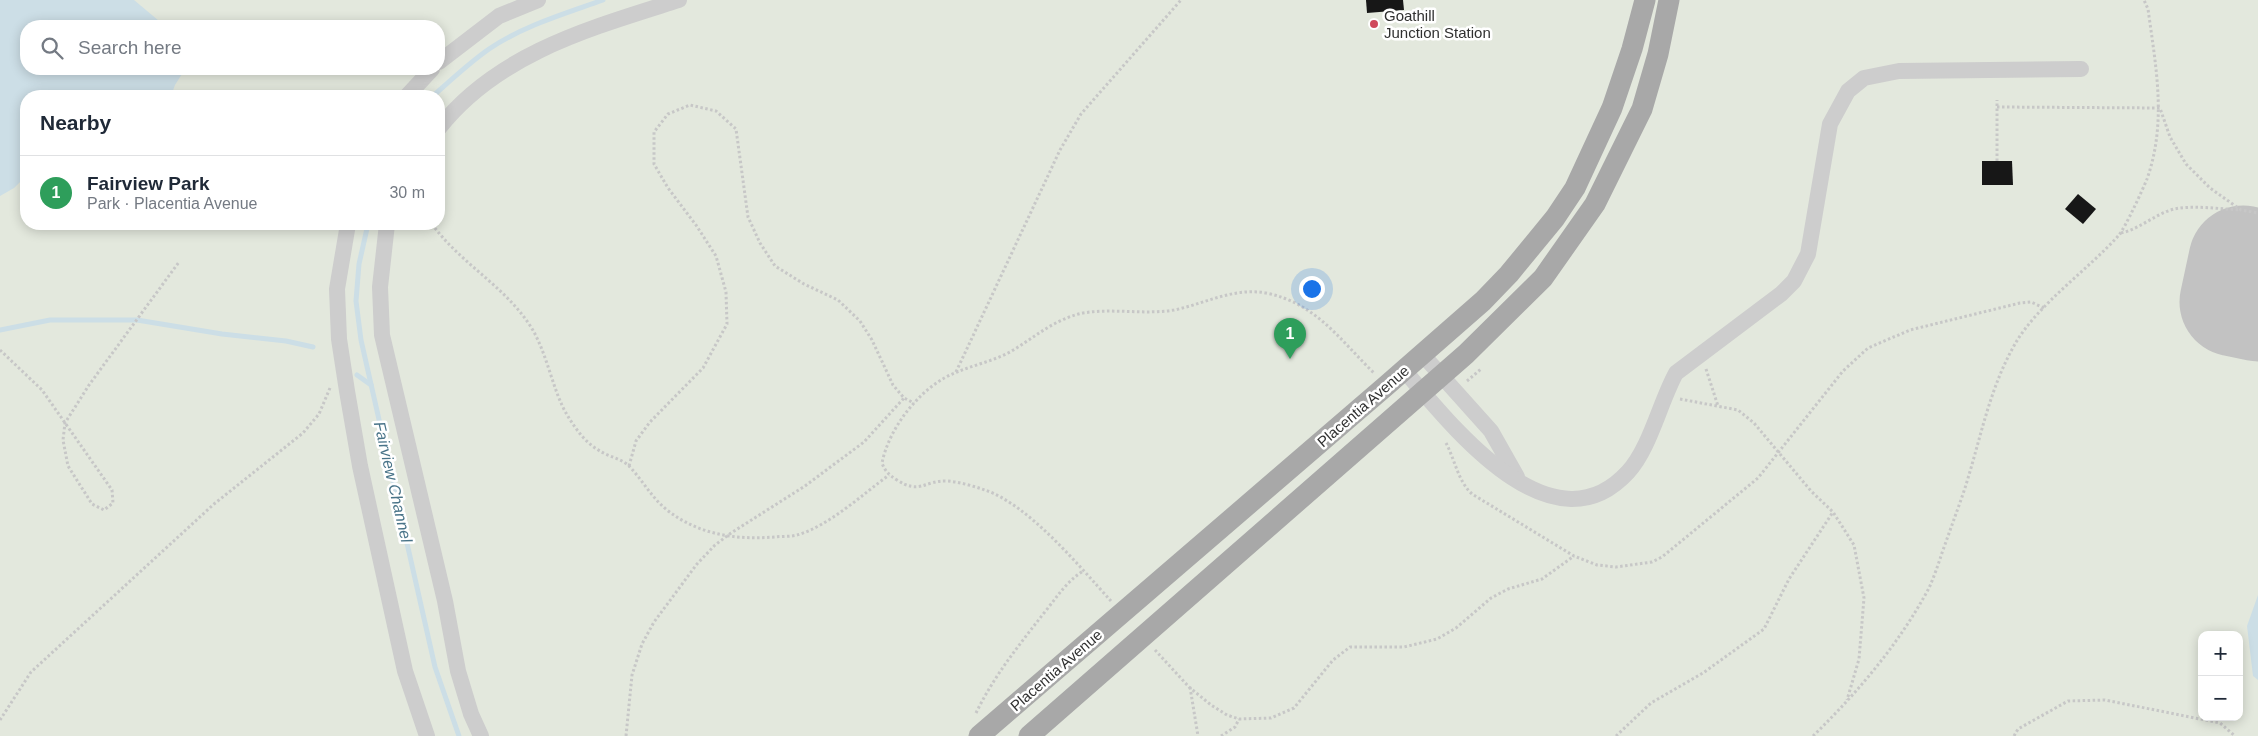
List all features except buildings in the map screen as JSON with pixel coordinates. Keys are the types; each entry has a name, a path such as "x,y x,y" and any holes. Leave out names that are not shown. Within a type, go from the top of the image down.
{"main road":[{"name":"Placentia Avenue","path":"979,736 1404,370 1483,301 1509,274 1555,218 1574,188 1612,108 1632,49 1645,0"},
{"name":"Placentia Avenue","path":"1029,736 1442,376 1544,278 1595,204 1642,109 1658,54 1669,0"}],"lane":[{"path":"445,57 499,16 538,0"},
{"path":"445,120 453,110 492,77 543,47 604,24 679,0"},
{"path":"1404,370 1476,450 1543,495 1568,500 1588,497 1610,488 1629,471 1638,456 1676,373 1781,294 1794,281 1808,254 1830,124 1848,91 1864,78 1899,71 2081,69"},
{"path":"413,90 426,75"},
{"path":"347,230 337,288 339,339 347,391 360,466 405,671 427,736"},
{"path":"386,230 380,287 382,335 445,601 458,671 481,736"},
{"path":"1422,354 1491,431 1518,479"}],"path":[{"path":"956,372 1060,150 1081,114 1180,0"},
{"path":"2144,0 2149,19 2160,108 2170,137 2186,164 2210,188 2242,210"},
{"path":"1997,100 1997,161"},
{"path":"629,466 636,441 650,422 703,368 727,324 726,292 716,256 696,225 668,188 654,164 654,132 668,114 690,105 716,111 736,129 748,217 760,243 776,266 804,284 838,300 860,321 872,340 893,386 904,398 914,402"},
{"path":"1997,107 2160,108"},
{"path":"1813,736 1846,704 1907,626 1930,586 1964,492 1977,441 1995,387 2016,341 2044,308 2121,233 2148,173 2155,150 2160,108"},
{"path":"2121,233 2129,231 2152,217 2174,209 2242,210 2258,213"},
{"path":"436,230 446,244 499,290 530,326 542,350 567,416 578,432 599,451 629,466 644,487 667,510 691,525 721,536 757,538 797,535 836,514 889,475"},
{"path":"0,350 42,390 65,423 112,490 113,503 104,510 92,504 68,466 63,440 65,423 89,385 180,262"},
{"path":"1095,583 1050,536 1006,501 987,490 945,481 926,487 908,487 889,475 884,468 884,457 898,426 914,402 932,386 956,372 991,360 1023,344 1052,325 1084,313 1149,313 1174,310 1226,295 1251,293 1265,293 1288,299 1313,312 1374,373"},
{"path":"1445,440 1455,460 1461,479 1472,494 1574,556 1597,565 1616,566 1652,562 1662,557 1758,478 1842,371 1868,348 1910,330 2020,303 2031,302 2044,308"},
{"path":"1702,354 1718,407"},
{"path":"0,720 31,672 214,504 303,433 319,414 330,386"},
{"path":"1665,396 1738,410 1754,423 1811,490 1833,512 1854,545 1864,598 1860,659 1846,704"},
{"path":"626,736 632,675 642,644 654,622 697,564 715,545 731,533 805,486 864,442 904,398"},
{"path":"1616,736 1651,703 1703,673 1764,629 1789,579 1833,512"},
{"path":"1175,671 1211,705 1240,720 1271,718 1294,708 1333,660 1350,647 1404,647 1437,639 1456,628 1491,598 1508,589 1542,579 1574,556"},
{"path":"975,715 986,693 1014,652 1069,580 1083,570"},
{"path":"1190,687 1198,736"},
{"path":"2014,736 2018,728 2068,701 2105,700 2220,722 2235,736"},
{"path":"1221,736 1235,727 1240,720"}],"shaded area":[{"path":"0,0 2258,0 2258,736 0,736"},
{"path":"0,0 134,0 158,20 20,20 20,75 181,75 173,90 20,90 20,182 0,196"},
{"path":"2258,595 2258,680 2253,676 2247,626"}],"waterway":[{"name":"Fairview Channel","path":"440,90 474,60 502,41 544,21 603,0"},
{"name":"Fairview Channel","path":"367,230 359,264 356,301 361,340 435,667 459,736"},
{"path":"0,330 50,320 137,320 222,334 286,341 313,347"},
{"path":"357,375 371,385"}],"runway":[{"path":"2258,263 2243,260 2234,302 2258,307"}],"place":[{"name":"Goathill Junction Station","path":"1374,24"},
{"name":"Fairview Park","path":"1290,359"}]}
